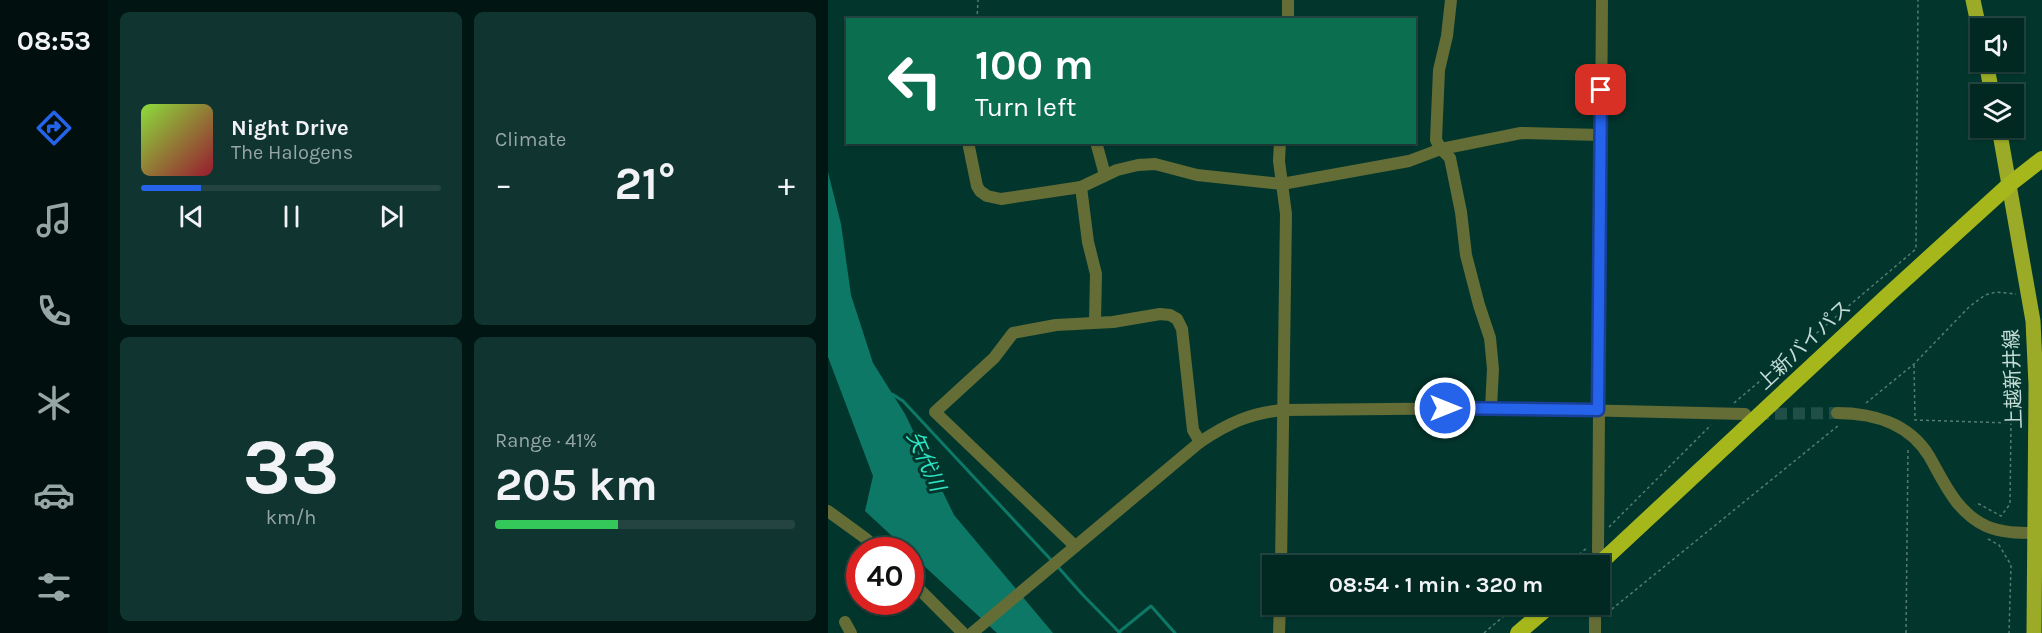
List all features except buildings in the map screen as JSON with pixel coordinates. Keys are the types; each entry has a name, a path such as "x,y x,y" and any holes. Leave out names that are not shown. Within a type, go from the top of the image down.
{"highway":[{"name":"上新バイパス","path":"1598,552 2010,184 2042,159"},
{"path":"1518,633 1539,615"}],"main road":[{"path":"1973,0 1977,18"},
{"name":"上越新井線","path":"2001,138 2033,321 2039,533 2034,633"}],"street":[{"path":"1288,0 1288,18"},
{"path":"1451,0 1447,36 1439,70 1436,140 1450,158 1461,212 1466,255 1490,338 1493,369 1491,408"},
{"path":"1598,552 1602,0"},
{"path":"968,144 977,186 987,196 1001,199 1081,187 1105,175 1138,165 1155,164 1197,175 1282,184 1409,161 1441,149 1521,133 1600,135"},
{"path":"1097,144 1105,175"},
{"path":"1280,144 1279,160 1286,214 1281,555"},
{"path":"1081,187 1088,242 1096,274 1095,322"},
{"path":"1072,548 935,412 994,358 1013,333 1056,325 1113,322 1160,314 1170,315 1177,319 1182,329 1193,430 1200,442"},
{"path":"972,633 1200,442 1220,428 1256,413 1284,410 1491,408 1745,414"},
{"path":"1837,413 1854,413 1888,420 1908,434 1927,453 1951,496 1964,510 1986,526 2008,533 2039,533"},
{"path":"831,516 863,537"},
{"path":"924,594 963,633"},
{"path":"1279,633 1280,615"}],"path":[{"path":"977,18 978,0"},
{"path":"1598,552 1723,413 1916,249 1918,0"},
{"path":"1595,628 1914,364 1969,307 1985,295 1996,292 2028,295"},
{"path":"1914,364 1915,420 2011,423 2010,504 2001,516 1979,504 1964,510"},
{"path":"1906,633 1908,434"},
{"path":"1989,540 2000,544 2011,565 2009,633"},
{"path":"1484,633 1505,615"}],"water":[{"name":"矢代川","path":"828,172 841,224 851,295 873,363 905,414 954,515 1053,633 997,633 924,566 924,537 893,537 865,511 873,476 828,357"}],"waterway":[{"name":"矢代川","path":"892,394 903,401 1053,562"},
{"path":"1058,567 1120,633"},
{"path":"1119,632 1151,606 1175,633"}],"tunnel":[{"path":"1757,414 1837,413"}],"route":[{"path":"1445,408 1598,410 1601,90"}]}
